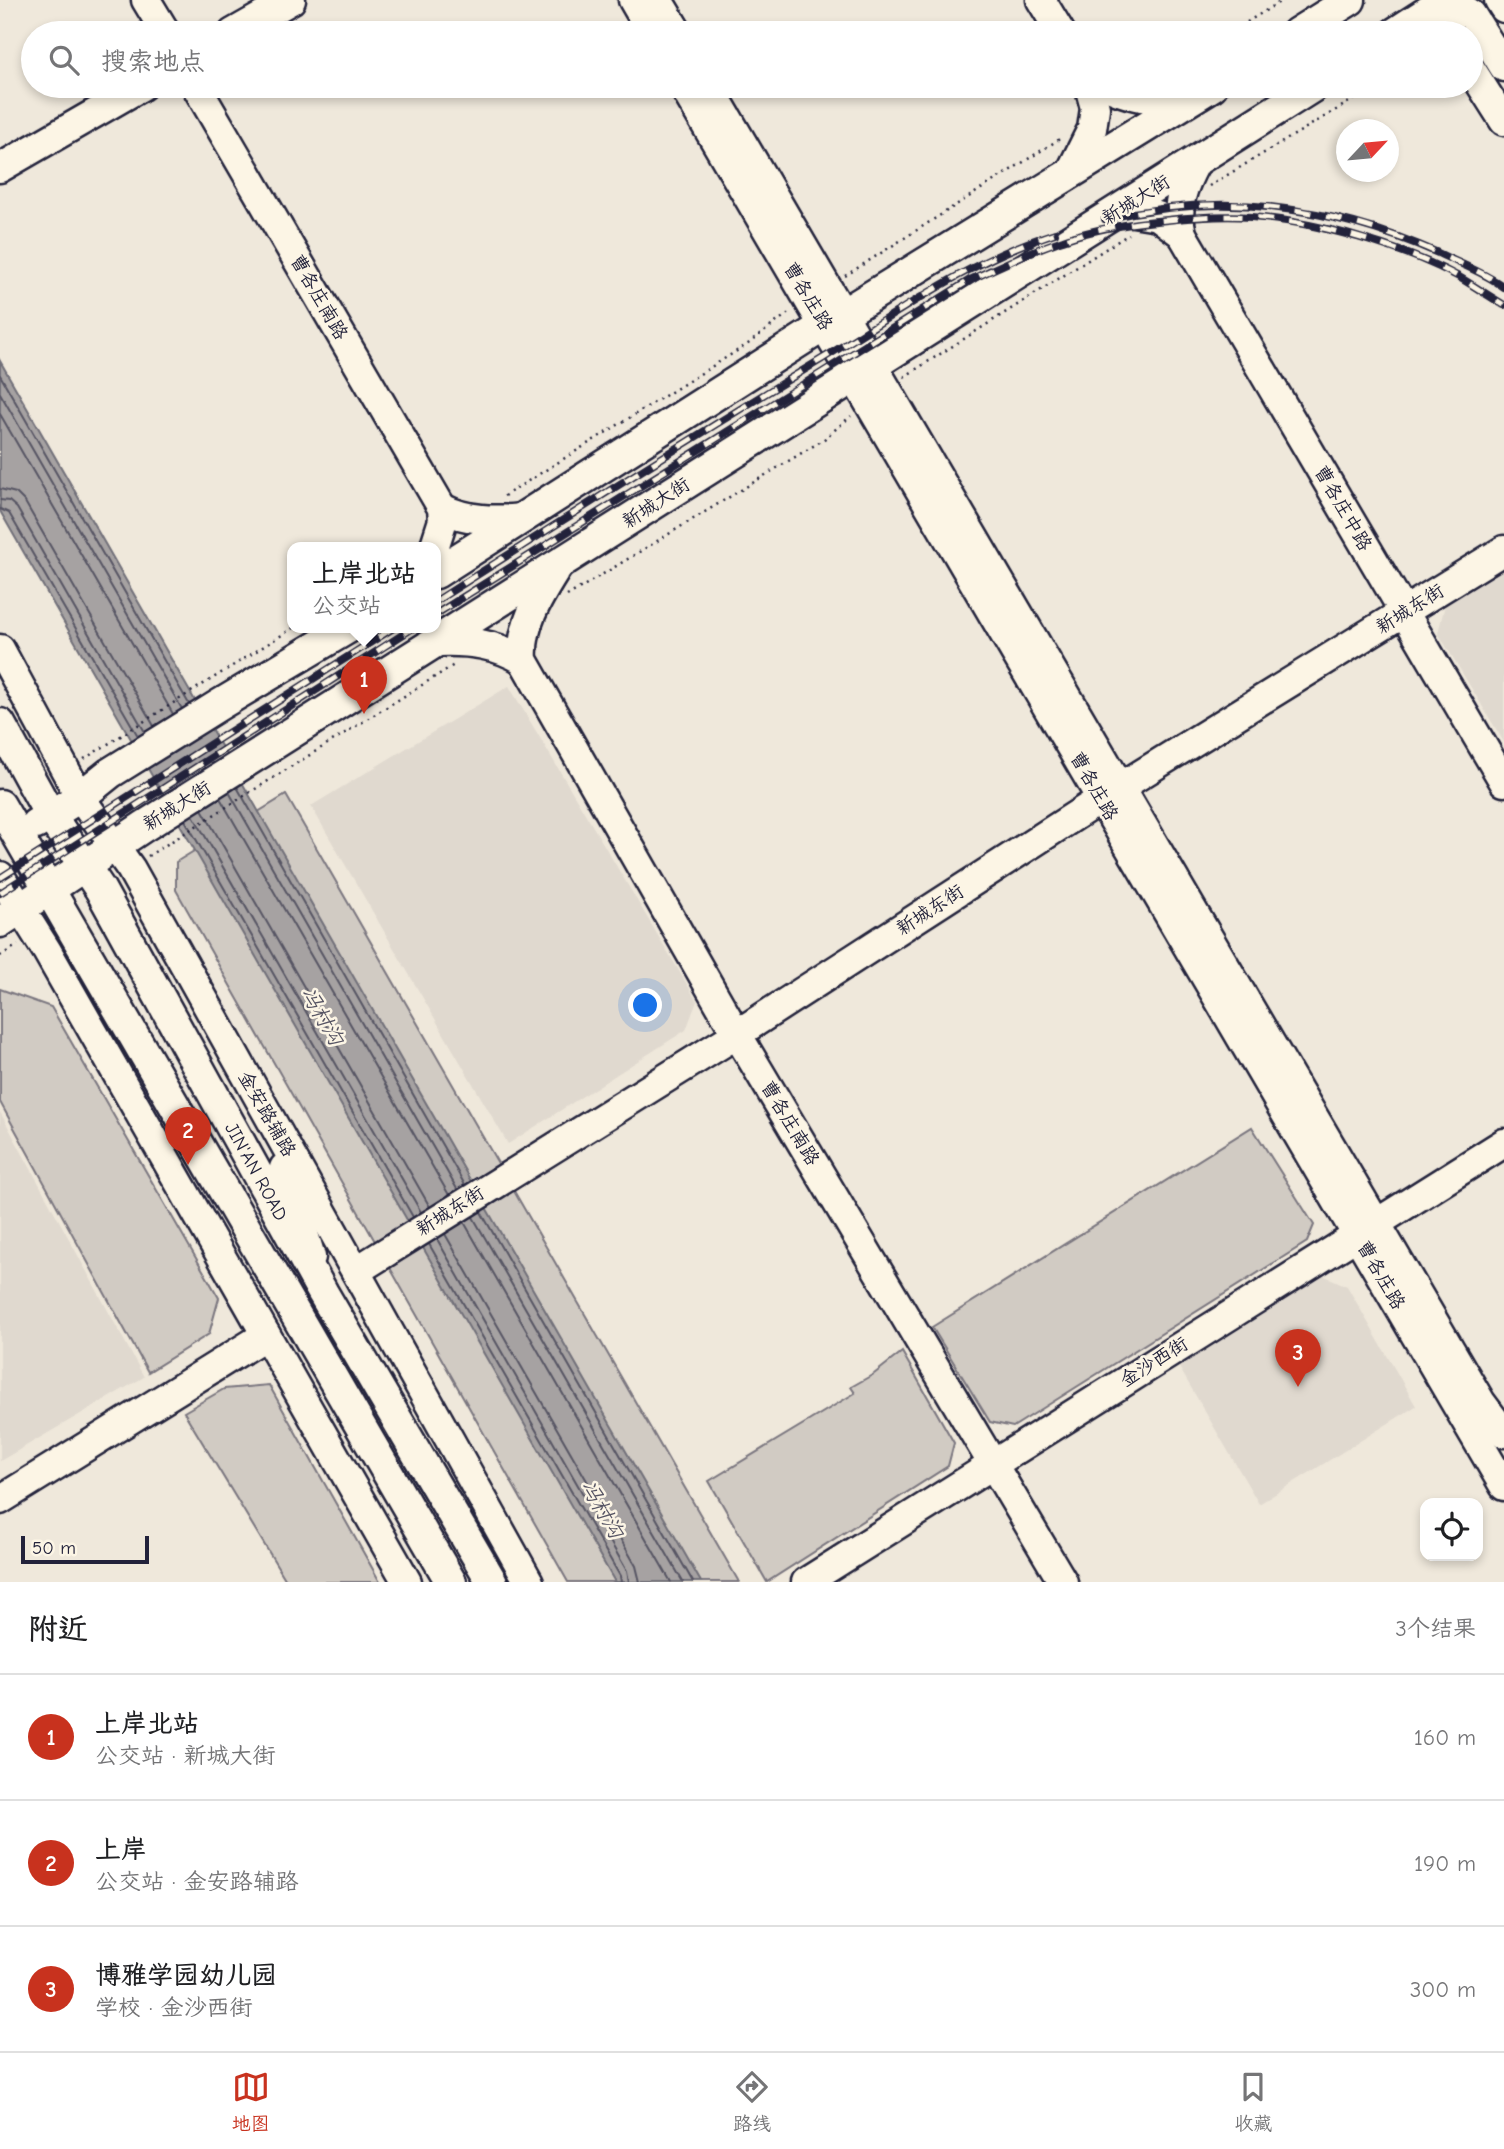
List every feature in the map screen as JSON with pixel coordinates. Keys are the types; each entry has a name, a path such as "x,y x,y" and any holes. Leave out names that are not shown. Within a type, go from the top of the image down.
{"main road":[{"path":"1316,21 1350,0"},
{"path":"1414,21 1448,0"},
{"path":"441,569 514,507 834,320 1192,98"},
{"name":"新城大街","path":"10,916 115,847 149,839 257,772 439,642 559,565 870,382 1121,210 1295,98"},
{"path":"8,841 80,797 104,762 212,694 338,633"},
{"name":"JIN'AN ROAD","path":"0,724 50,814 86,866 323,1293 492,1582"},
{"name":"JIN'AN ROAD","path":"0,805 8,841 50,891 450,1582"}],"street":[{"path":"146,0 159,21"},
{"path":"254,21 291,0"},
{"path":"633,0 645,21"},
{"path":"659,0 671,21"},
{"path":"1041,0 1054,21"},
{"path":"1448,0 1448,21"},
{"path":"1448,0 1471,14 1475,21"},
{"path":"1499,0 1504,8"},
{"path":"1483,33 1504,67"},
{"path":"1483,88 1504,121"},
{"path":"0,168 121,98"},
{"name":"曹各庄南路","path":"203,98 442,508"},
{"name":"曹各庄路","path":"691,98 818,293 1367,1228 1504,1433"},
{"name":"曹各庄路","path":"715,98 818,293"},
{"path":"1070,173 1092,129 1095,108 1092,98"},
{"path":"1141,98 1168,101 1178,98"},
{"path":"1169,210 1196,162"},
{"name":"曹各庄中路","path":"1121,210 1169,210 1504,782"},
{"path":"436,542 443,520 442,508 462,516 484,520 514,507"},
{"name":"新城东街","path":"356,1270 737,1034 1110,794 1504,550"},
{"path":"523,660 522,646 529,619 559,565"},
{"path":"439,642 488,644 523,660"},
{"name":"金安路辅路","path":"0,649 80,797 131,869 529,1582"},
{"name":"曹各庄南路","path":"523,660 737,1034 1063,1582"},
{"path":"0,876 10,916 267,1335 407,1582"},
{"path":"268,1116 323,1293"},
{"name":"金沙西街","path":"806,1582 1504,1143"},
{"name":"曹各庄路","path":"1367,1228 1504,1486"},
{"path":"0,1500 267,1335"}],"path":[{"path":"1249,21 1283,0"},
{"name":"新城大街","path":"564,598 823,440 870,382 1169,210 1356,98"},
{"path":"514,507 818,293 1094,117"},
{"path":"104,762 212,694 287,633"},
{"name":"新城大街","path":"149,839 257,772 488,644"}],"shaded area":[{"path":"1504,569 1504,742 1438,633 1445,605"},
{"path":"509,686 697,1001 686,1030 508,1144 311,806"},
{"path":"286,795 739,1582 568,1582 176,890 176,862"},
{"path":"0,989 51,1007 219,1298 209,1334 148,1372 0,1102"},
{"path":"0,1112 144,1377 0,1461"},
{"path":"1252,1127 1314,1225 1307,1242 1013,1427 990,1422 932,1327"},
{"path":"1323,1275 1347,1286 1416,1406 1259,1504 1179,1367"},
{"path":"902,1352 954,1443 948,1466 767,1582 709,1481 855,1393 851,1387 874,1374"},
{"path":"269,1385 380,1582 287,1582 184,1412 224,1389"}],"water":[{"name":"冯村沟","path":"0,361 701,1582 615,1582 0,511"}],"railway":[{"path":"1105,219 1148,210 1191,206 1233,205 1315,214 1397,237 1472,268 1504,287"},
{"path":"441,611 970,280 1028,253 1076,236 1127,224 1188,218 1230,216 1276,219 1330,230 1386,246 1437,266 1504,305"},
{"path":"441,598 935,289 993,258 1055,233"},
{"path":"0,878 385,633"},
{"path":"0,893 405,633"}],"place":[{"name":"上岸北站","path":"364,714"},
{"name":"上岸","path":"188,1165"},
{"name":"博雅学园幼儿园","path":"1298,1387"}]}
